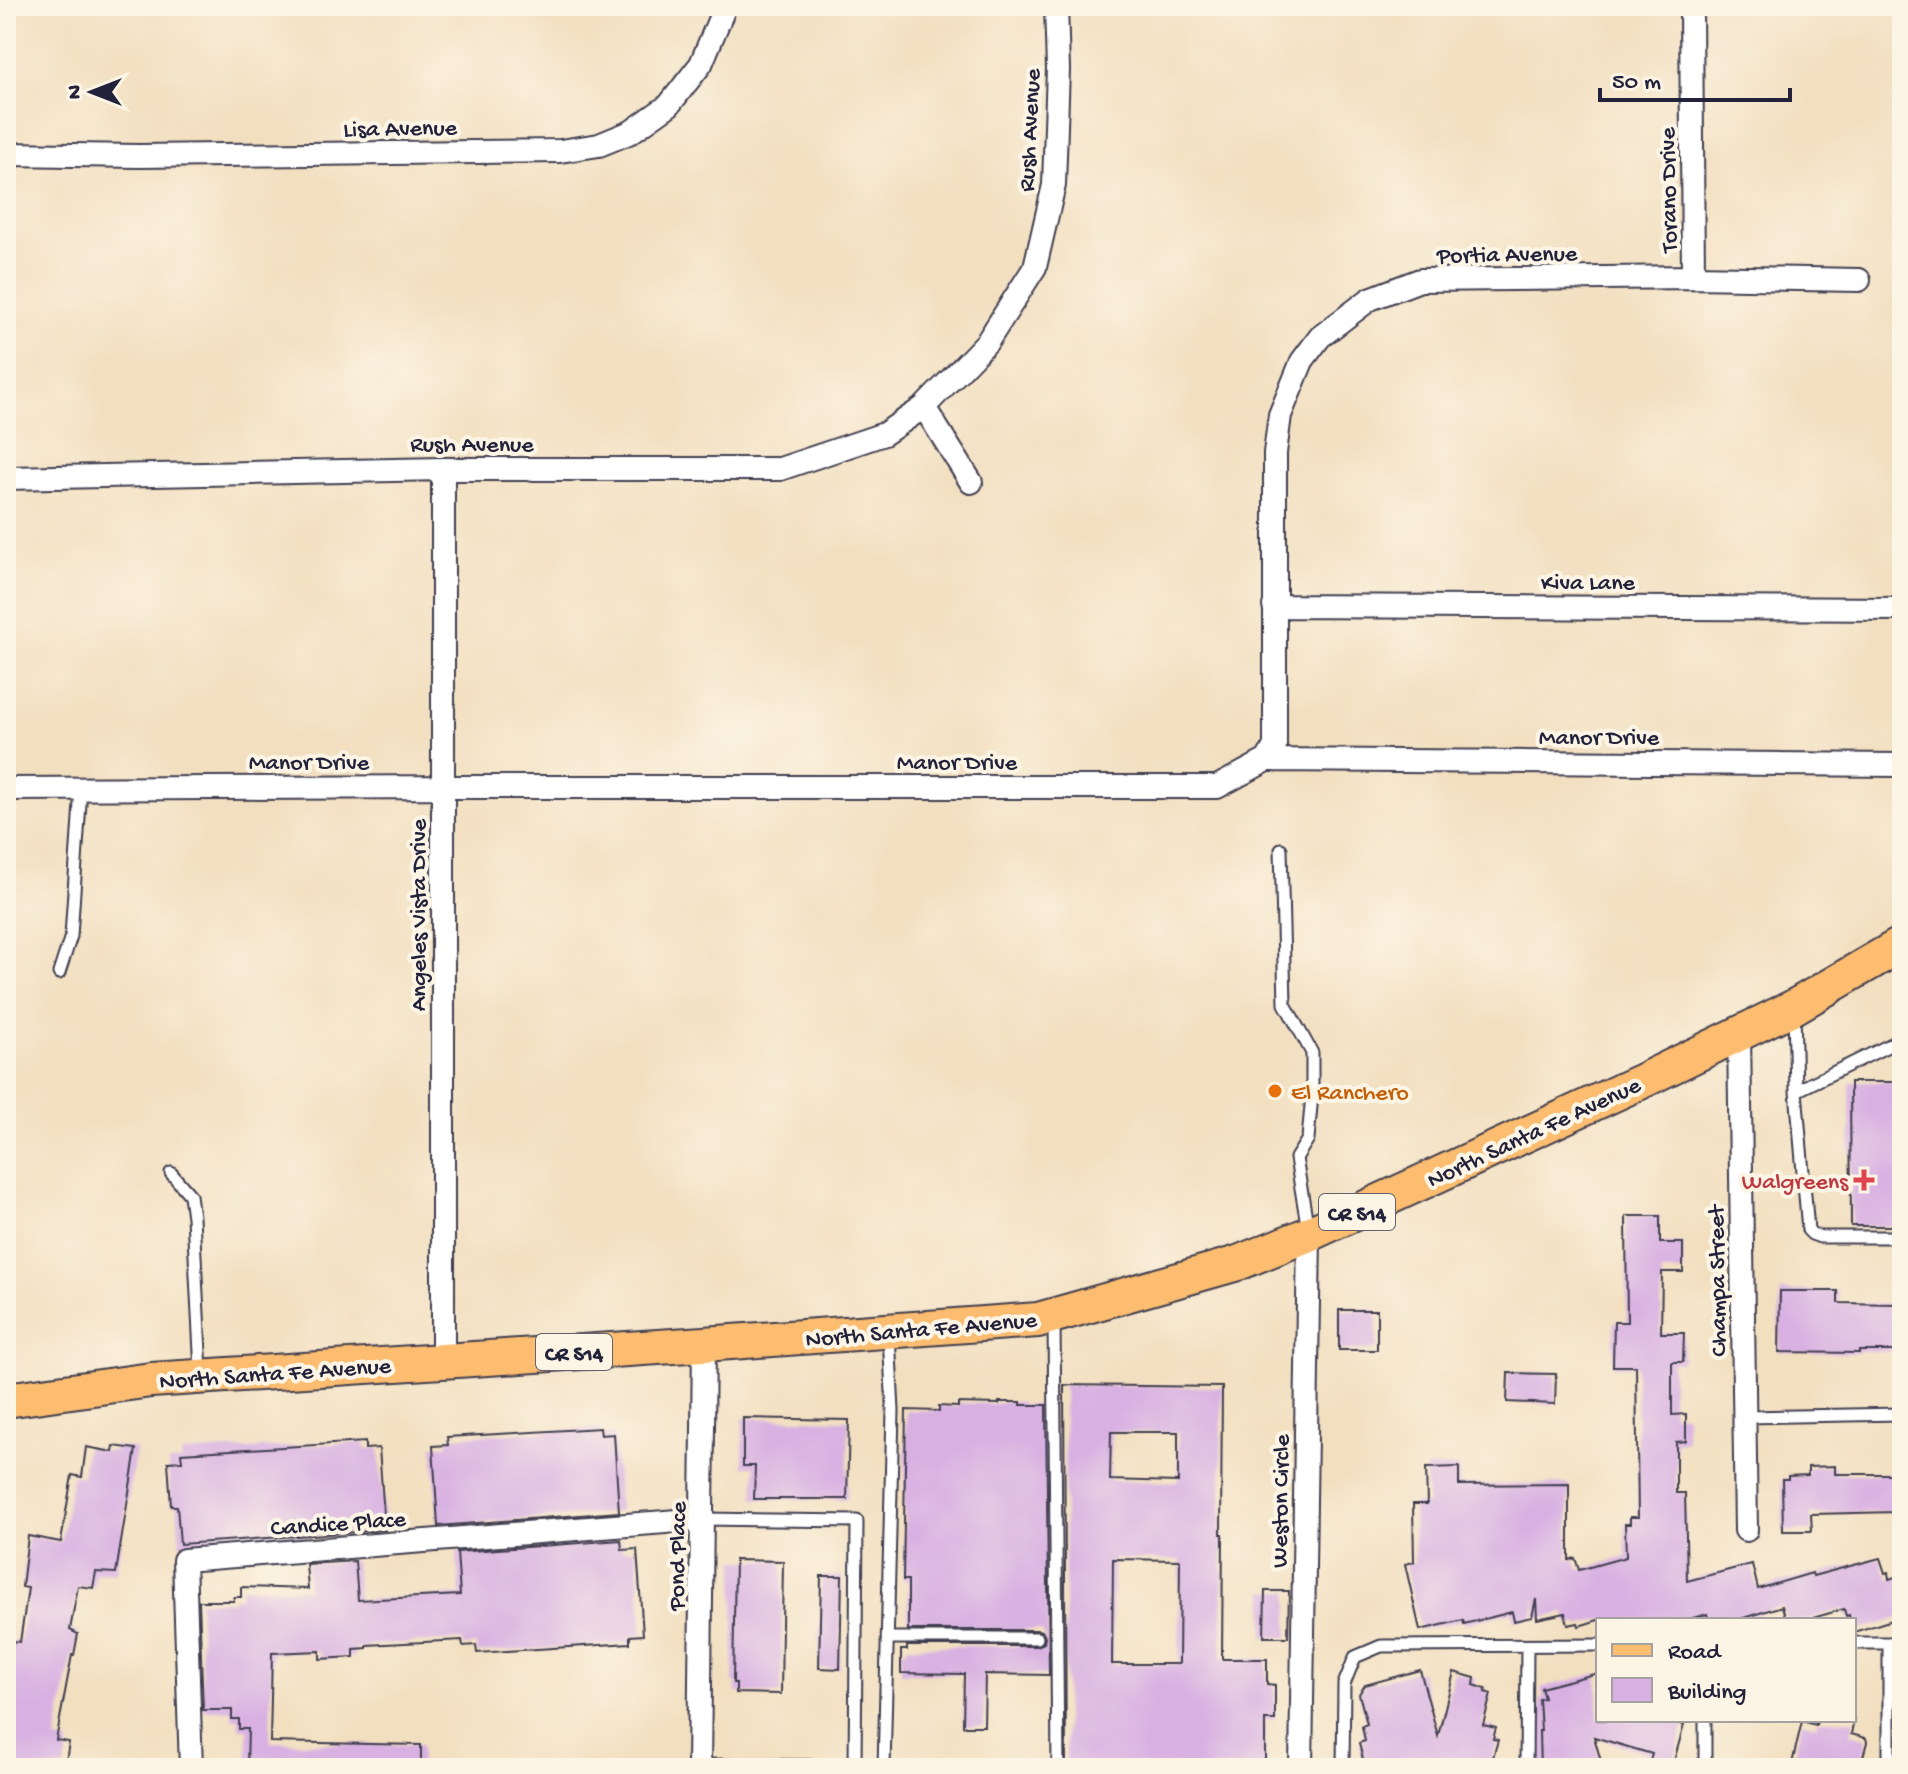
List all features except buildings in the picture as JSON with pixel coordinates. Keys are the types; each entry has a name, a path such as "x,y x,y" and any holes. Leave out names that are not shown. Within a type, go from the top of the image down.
{"main road":[{"name":"North Santa Fe Avenue","path":"6,1400 201,1376 1038,1320 1238,1263 1309,1234 1640,1082 1794,1007 1902,944"}],"street":[{"name":"Lisa Avenue","path":"6,154 154,156 560,151 599,145 631,132 669,105 701,64 725,6"},
{"name":"Rush Avenue","path":"6,478 443,469 780,469 884,434 924,407 987,342 1035,267 1054,185 1058,69 1056,6"},
{"name":"Torano Drive","path":"1691,6 1693,277"},
{"name":"Portia Avenue","path":"1267,760 1275,746 1275,453 1280,415 1302,361 1320,337 1370,299 1420,280 1693,277 1859,280"},
{"path":"924,407 971,482"},
{"name":"Angeles Vista Drive","path":"443,469 443,1361"},
{"name":"Kiva Lane","path":"1274,606 1902,609"},
{"name":"Manor Drive","path":"6,789 1217,787 1267,760 1902,765"},
{"name":"Champa Street","path":"1739,1032 1746,1530"},
{"name":"Weston Circle","path":"1301,1768 1309,1234"},
{"name":"Pond Place","path":"699,1766 704,1344"},
{"name":"Candice Place","path":"191,1768 184,1560 703,1519"}],"lane":[{"path":"59,973 71,936 81,788"},
{"path":"1281,849 1285,1004 1312,1053 1308,1139 1296,1158 1309,1234"},
{"path":"1794,1007 1796,1091 1808,1230 1820,1237 1902,1237"},
{"path":"1796,1091 1902,1039"},
{"path":"171,1173 190,1195 201,1376"},
{"path":"1054,1316 1058,1768"},
{"path":"884,1768 893,1411 888,1331"},
{"path":"1744,1417 1902,1414"},
{"path":"699,1766 855,1766 857,1521 703,1519"},
{"path":"888,1638 1037,1638"},
{"path":"1856,1643 1902,1643"},
{"path":"1889,1643 1889,1768"},
{"path":"1343,1768 1344,1684 1355,1657 1381,1646 1596,1645"},
{"path":"1526,1768 1527,1646"},
{"path":"1705,1722 1705,1768"}],"place":[{"name":"El Ranchero","path":"1275,1091"},
{"name":"Walgreens","path":"1864,1180"}]}
